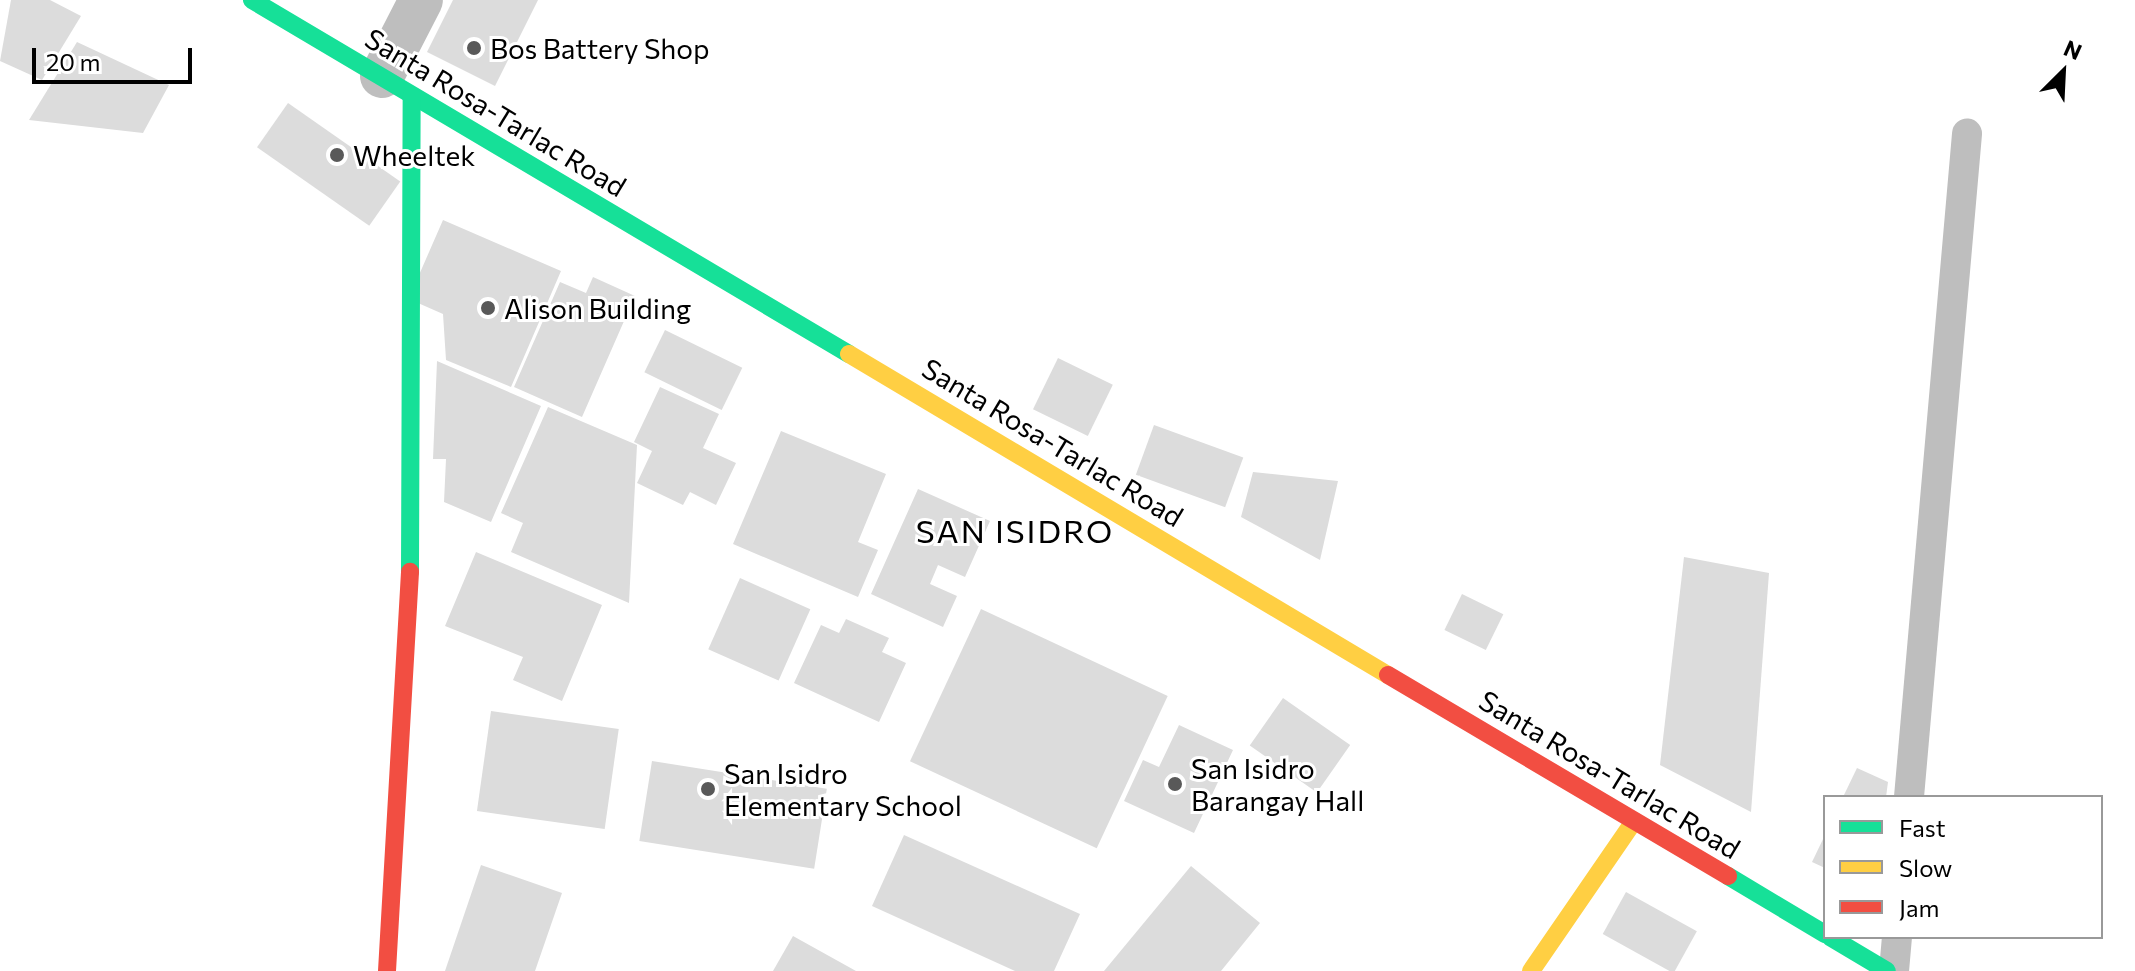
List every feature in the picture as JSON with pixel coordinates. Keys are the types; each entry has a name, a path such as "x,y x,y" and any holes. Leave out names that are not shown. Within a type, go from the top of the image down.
{"main road":[{"name":"Santa Rosa-Tarlac Road","path":"252,0 1823,934"},
{"path":"387,971 410,672 397,86"},
{"path":"1531,971 1634,821"},
{"name":"Santa Rosa-Tarlac Road","path":"1832,939 1887,971"}],"street":[{"path":"397,86 421,0"}],"lane":[{"path":"1909,795 1967,134"},
{"path":"1894,971 1897,939"}],"building":[{"path":"11,0 50,0 81,16 42,80 0,61"},
{"path":"453,0 538,0 495,86 427,52"},
{"path":"77,42 169,85 143,133 29,120"},
{"path":"288,103 400,182 369,226 257,147"},
{"name":"Alison Building","path":"443,220 561,271 511,387 446,360 443,314 418,303 419,275"},
{"path":"593,277 635,296 582,417 514,387 560,282 586,293"},
{"path":"665,330 742,368 722,410 644,372"},
{"path":"1058,358 1113,385 1088,436 1033,409"},
{"path":"437,361 541,406 491,522 444,502 446,459 433,459"},
{"path":"660,387 719,414 703,448 736,463 716,505 690,492 683,505 637,483 652,451 634,442"},
{"path":"548,407 637,445 629,603 511,552 523,523 501,513"},
{"path":"1154,425 1243,457 1225,507 1136,475"},
{"path":"781,431 886,474 858,542 878,550 858,597 733,544"},
{"path":"1253,472 1338,481 1320,560 1241,517"},
{"path":"918,489 990,521 965,577 938,565 930,584 957,596 943,627 871,594"},
{"path":"476,552 602,605 562,701 513,680 523,657 445,626"},
{"path":"1684,557 1769,573 1751,812 1660,765"},
{"path":"740,578 810,609 779,681 708,649"},
{"path":"1462,594 1503,614 1486,650 1444,630"},
{"path":"981,609 1168,696 1097,848 910,761"},
{"path":"846,619 889,638 882,652 906,663 879,722 794,683 821,625 839,633"},
{"path":"1283,698 1350,745 1317,793 1250,746"},
{"path":"491,711 619,729 605,829 477,811"},
{"name":"San Isidro Barangay Hall","path":"1179,725 1233,750 1194,833 1124,801 1143,760 1159,767"},
{"path":"652,761 827,789 814,869 639,841"},
{"path":"1857,768 1888,782 1886,795 1844,795"},
{"path":"904,835 1080,914 1054,971 1015,971 872,906"},
{"path":"1823,839 1823,867 1812,862"},
{"path":"481,865 562,893 535,971 445,971"},
{"path":"1191,866 1260,923 1221,971 1104,971"},
{"path":"1626,892 1697,931 1675,971 1670,971 1603,934"},
{"path":"793,936 856,971 773,971"}],"traffic: fast":[{"path":"252,0 849,354"},
{"path":"410,572 412,96"},
{"path":"1728,876 1823,933"},
{"path":"1833,939 1887,971"}],"traffic: slow":[{"path":"849,354 1388,675"},
{"path":"1531,971 1634,821"}],"traffic: jam":[{"path":"387,971 410,572"},
{"path":"1388,675 1728,876"}],"place":[{"name":"Bos Battery Shop","path":"474,48"},
{"name":"Wheeltek","path":"337,155"},
{"name":"Alison Building","path":"488,308"},
{"name":"San Isidro Barangay Hall","path":"1175,784"},
{"name":"San Isidro Elementary School","path":"708,789"}],"district":[{"name":"SAN ISIDRO","path":"1015,530"}]}
